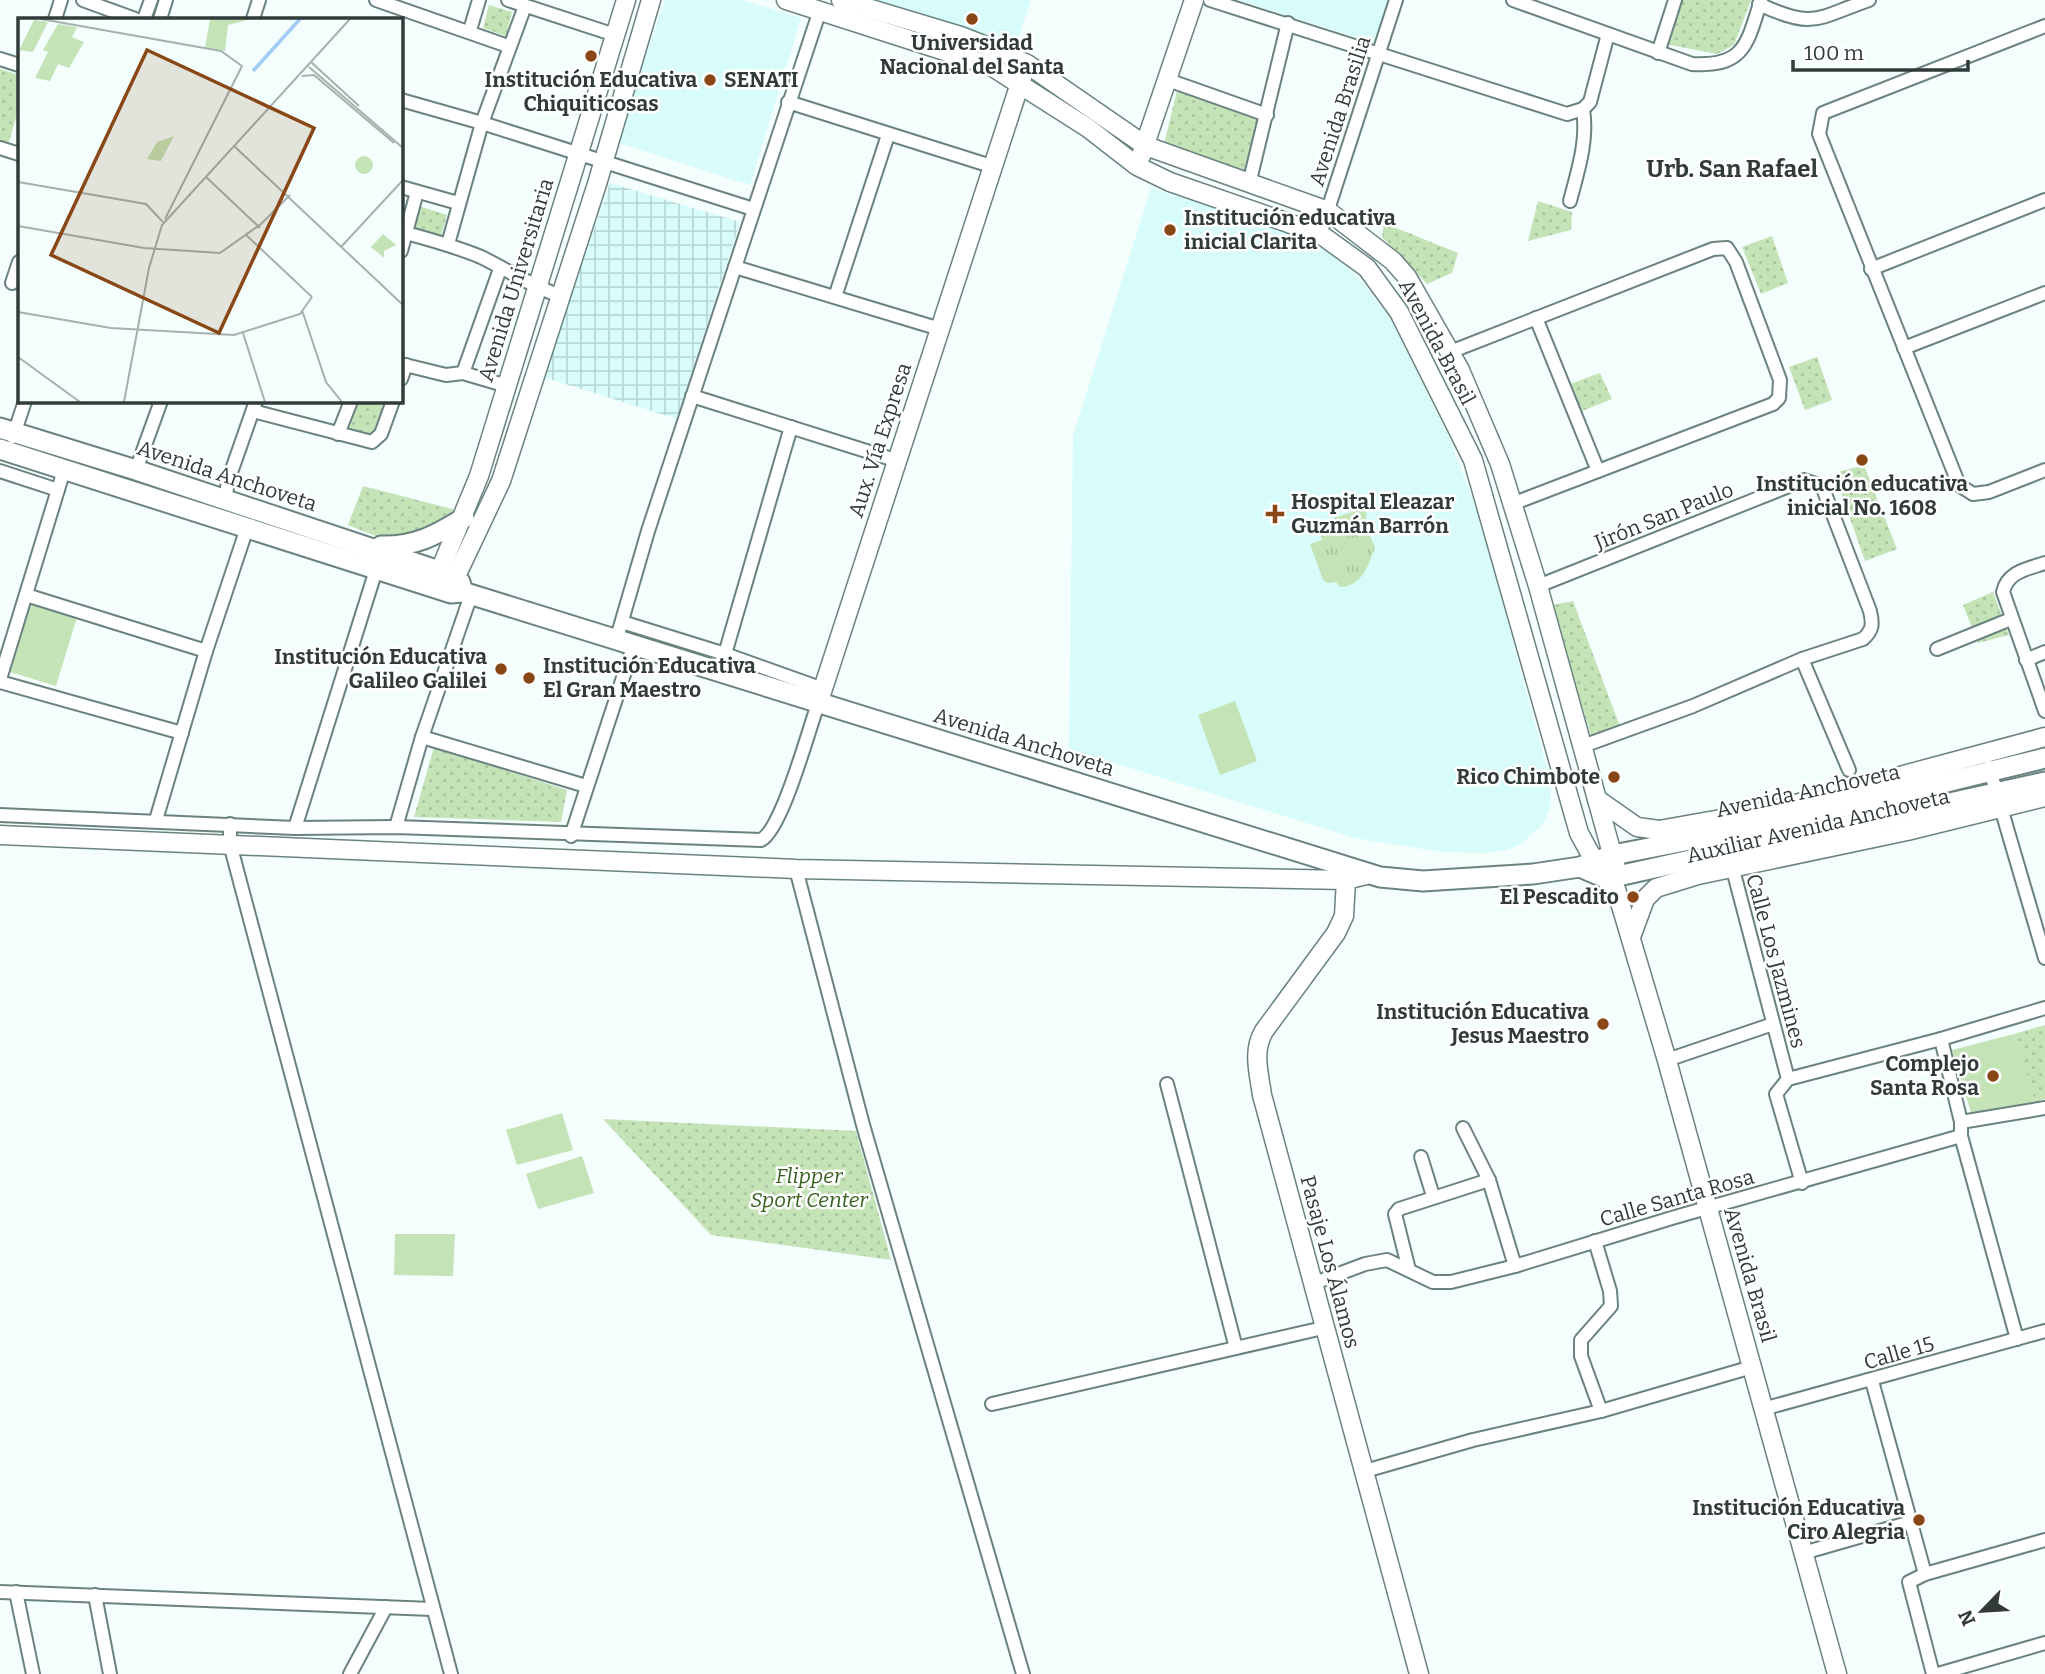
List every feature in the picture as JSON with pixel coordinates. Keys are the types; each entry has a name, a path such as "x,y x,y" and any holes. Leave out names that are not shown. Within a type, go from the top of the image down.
{"main road":[{"name":"Avenida Universitaria","path":"452,586 464,518 538,289 626,0"},
{"path":"452,586 501,481 561,296 651,0"},
{"name":"Avenida Brasil","path":"786,0 955,52 991,66 1088,128 1137,166 1170,182 1320,234 1367,268 1399,312 1473,460 1568,799 1631,937 1837,1674"},
{"name":"Avenida Brasil","path":"842,0 961,36 1027,64 1146,146 1328,211 1393,261 1421,297 1491,439 1538,586 1613,855"},
{"path":"1137,166 1194,0"},
{"name":"Aux. Vía Expresa","path":"820,697 991,166 1027,64"},
{"path":"1399,312 1421,297"},
{"name":"Avenida Anchoveta","path":"8,431 368,545 452,586"},
{"name":"Avenida Anchoveta","path":"4,450 376,570 452,586 720,663 1366,875 1423,881 1533,874 1602,874 1731,861 1998,801 2045,782"},
{"path":"368,545 411,545 427,540 464,518"},
{"name":"Auxiliar Avenida Anchoveta","path":"1597,799 1637,827 1659,830 1777,808 2045,737"},
{"name":"Avenida Anchoveta","path":"1602,874 1613,855 1782,822 2045,758"},
{"path":"1998,801 2045,797"},
{"path":"0,835 796,869 1346,880 1366,875"},
{"name":"Auxiliar Avenida Anchoveta","path":"1631,937 1645,899 1656,888 1731,861"},
{"name":"Pasaje Los Álamos","path":"1346,880 1344,916 1336,933 1257,1043 1262,1095 1419,1674"}],"street":[{"path":"55,18 61,0"},
{"path":"83,0 132,18"},
{"path":"144,18 151,0"},
{"path":"160,18 166,0"},
{"path":"253,18 259,0"},
{"path":"376,0 470,30 508,46"},
{"path":"470,30 479,0"},
{"path":"508,0 615,35"},
{"path":"1209,0 1288,23 1552,111 1567,114 1583,109"},
{"name":"Avenida Brasilia","path":"1320,234 1396,0"},
{"path":"1513,0 1692,64 1718,66 1738,54 1760,2 1802,21 1813,21 1850,3 1869,0"},
{"path":"1658,52 1675,0"},
{"path":"447,244 482,123 508,46 525,6"},
{"path":"0,815 295,828 396,827 571,836 623,637 692,396 820,10"},
{"path":"1249,184 1288,23"},
{"path":"2045,26 1823,113 1819,134 1959,485 1973,494 1989,492 2045,470"},
{"path":"1570,201 1586,129 1583,109 1595,88 1608,34"},
{"path":"0,59 18,65"},
{"path":"1168,80 1266,115"},
{"path":"402,100 753,209"},
{"path":"788,102 991,166"},
{"path":"835,297 888,135"},
{"path":"0,148 18,150"},
{"path":"402,187 458,203"},
{"path":"402,248 417,192"},
{"path":"1871,269 2045,200"},
{"path":"407,233 447,244 538,289 561,296"},
{"path":"1450,352 1713,249 1727,248 1737,262 1780,380 1779,398 1773,404 1512,504"},
{"path":"10,283 18,264"},
{"path":"736,268 940,328"},
{"path":"463,373 500,269"},
{"path":"1903,348 2045,293"},
{"path":"1536,318 1598,471"},
{"path":"403,364 446,375 463,373 507,387"},
{"path":"692,396 898,461"},
{"path":"4,450 8,431 24,402"},
{"path":"136,470 162,402"},
{"path":"338,434 351,402"},
{"path":"225,501 228,481 254,406 366,442 377,440 393,402"},
{"path":"623,637 720,663 791,427"},
{"path":"64,470 0,681 182,733"},
{"path":"0,471 58,490"},
{"name":"Jirón San Paulo","path":"1538,586 1804,480 1822,486 1873,623 1870,632 1863,639 1802,659"},
{"path":"156,820 206,650 247,528"},
{"path":"2045,563 2012,575 2005,583 2003,592 2045,711"},
{"path":"295,828 376,570"},
{"path":"396,827 422,737 452,586"},
{"path":"26,595 206,650"},
{"path":"1937,649 2011,619"},
{"path":"2026,660 2045,652"},
{"path":"1583,746 1693,706 1802,659 1849,770"},
{"name":"Aux. Vía Expresa","path":"571,836 761,840 774,829 820,697"},
{"path":"422,737 586,786"},
{"path":"1985,752 2045,958"},
{"path":"230,824 230,844 324,1189 432,1609 452,1674"},
{"name":"Calle Los Jazmines","path":"1731,861 1788,1079"},
{"path":"796,869 863,1125 1023,1674"},
{"path":"1802,1183 1776,1094 1788,1079 1941,1039 2045,1008"},
{"path":"1667,1060 1773,1024"},
{"path":"1941,1039 1961,1122 1961,1136 2017,1339"},
{"path":"1167,1084 1236,1348"},
{"path":"1961,1122 2045,1108"},
{"path":"1463,1128 1489,1180 1515,1266"},
{"name":"Calle Santa Rosa","path":"1312,1284 1365,1264 1387,1260 1433,1282 1451,1282 1515,1266 1961,1136"},
{"path":"1421,1157 1433,1196"},
{"path":"1409,1270 1395,1214 1399,1209 1489,1180"},
{"path":"1595,1241 1610,1291 1611,1306 1604,1318 1590,1328 1581,1340 1581,1356 1601,1411"},
{"path":"992,1404 1324,1328"},
{"name":"Calle 15","path":"1763,1409 2045,1331"},
{"path":"1366,1471 1474,1440 1601,1411 1752,1367"},
{"path":"1872,1381 1915,1521 1925,1574"},
{"path":"1803,1553 1915,1521"},
{"path":"2045,1540 1925,1574 1911,1579 1909,1587 1935,1674 2045,1643"},
{"path":"0,1591 432,1609"},
{"path":"16,1592 33,1674"},
{"path":"95,1595 110,1674"},
{"path":"350,1674 386,1607"}],"shaded area":[{"name":"SENATI","path":"665,0 742,0 801,18 750,185 616,142"},
{"name":"Universidad Nacional del Santa","path":"860,0 1031,0 1018,39 1003,45"},
{"path":"1238,0 1388,0 1375,43"},
{"path":"610,183 740,222 677,419 543,377"},
{"name":"Hospital Eleazar Guzmán Barrón","path":"1151,188 1297,234 1340,260 1364,284 1392,322 1451,442 1481,523 1551,784 1550,807 1543,824 1522,843 1508,850 1484,853 1441,852 1355,838 1069,749 1073,436"}],"green space":[{"path":"1680,0 1751,0 1734,45 1717,54 1665,44"},
{"path":"489,5 512,12 506,36 483,28"},
{"path":"0,69 18,75 18,110 8,145 0,142"},
{"path":"1177,91 1264,119 1247,178 1163,148"},
{"path":"1538,201 1572,212 1571,230 1528,241"},
{"path":"419,206 447,215 440,240 412,231"},
{"path":"1384,223 1458,253 1452,273 1427,284 1382,237"},
{"path":"1772,236 1788,283 1761,294 1742,247"},
{"path":"1817,357 1832,400 1805,410 1789,367"},
{"path":"1600,373 1612,399 1582,411 1570,384"},
{"path":"358,402 389,402 376,439 348,431"},
{"path":"1864,465 1897,549 1865,561 1834,473"},
{"path":"363,486 456,510 412,535 383,539 348,525"},
{"path":"1361,509 1366,512 1367,530 1375,547 1367,567 1359,579 1348,586 1340,587 1336,582 1327,583 1323,580 1310,544 1322,540 1317,527"},
{"path":"1993,592 2009,635 1978,643 1963,605"},
{"path":"1573,601 1621,729 1592,739 1552,605"},
{"path":"30,602 77,617 56,686 10,672"},
{"path":"1235,701 1257,761 1220,775 1198,715"},
{"path":"434,747 567,790 561,822 414,817"},
{"path":"2045,1025 2045,1099 2035,1102 2014,1034"},
{"name":"Complejo Santa Rosa","path":"2014,1034 2035,1102 1972,1116 1952,1050"},
{"path":"562,1113 573,1150 517,1165 506,1130"},
{"name":"Flipper Sport Center","path":"603,1119 856,1131 891,1260 711,1235"},
{"path":"582,1156 594,1193 538,1209 526,1174"},
{"path":"395,1234 455,1234 453,1276 394,1275"}],"place":[{"name":"Universidad Nacional del Santa","path":"972,19"},
{"name":"Institución Educativa Chiquiticosas","path":"591,56"},
{"name":"SENATI","path":"710,80"},
{"name":"Institución educativa inicial Clarita","path":"1170,230"},
{"name":"Institución educativa inicial No. 1608","path":"1862,460"},
{"name":"Hospital Eleazar Guzmán Barrón","path":"1275,514"},
{"name":"Institución Educativa Galileo Galilei","path":"501,669"},
{"name":"Institución Educativa El Gran Maestro","path":"529,678"},
{"name":"Rico Chimbote","path":"1614,777"},
{"name":"El Pescadito","path":"1633,897"},
{"name":"Institución Educativa Jesus Maestro","path":"1603,1024"},
{"name":"Complejo Santa Rosa","path":"1993,1076"},
{"name":"Institución Educativa Ciro Alegria","path":"1919,1520"}],"district":[{"name":"Urb. San Rafael","path":"1732,169"}]}
